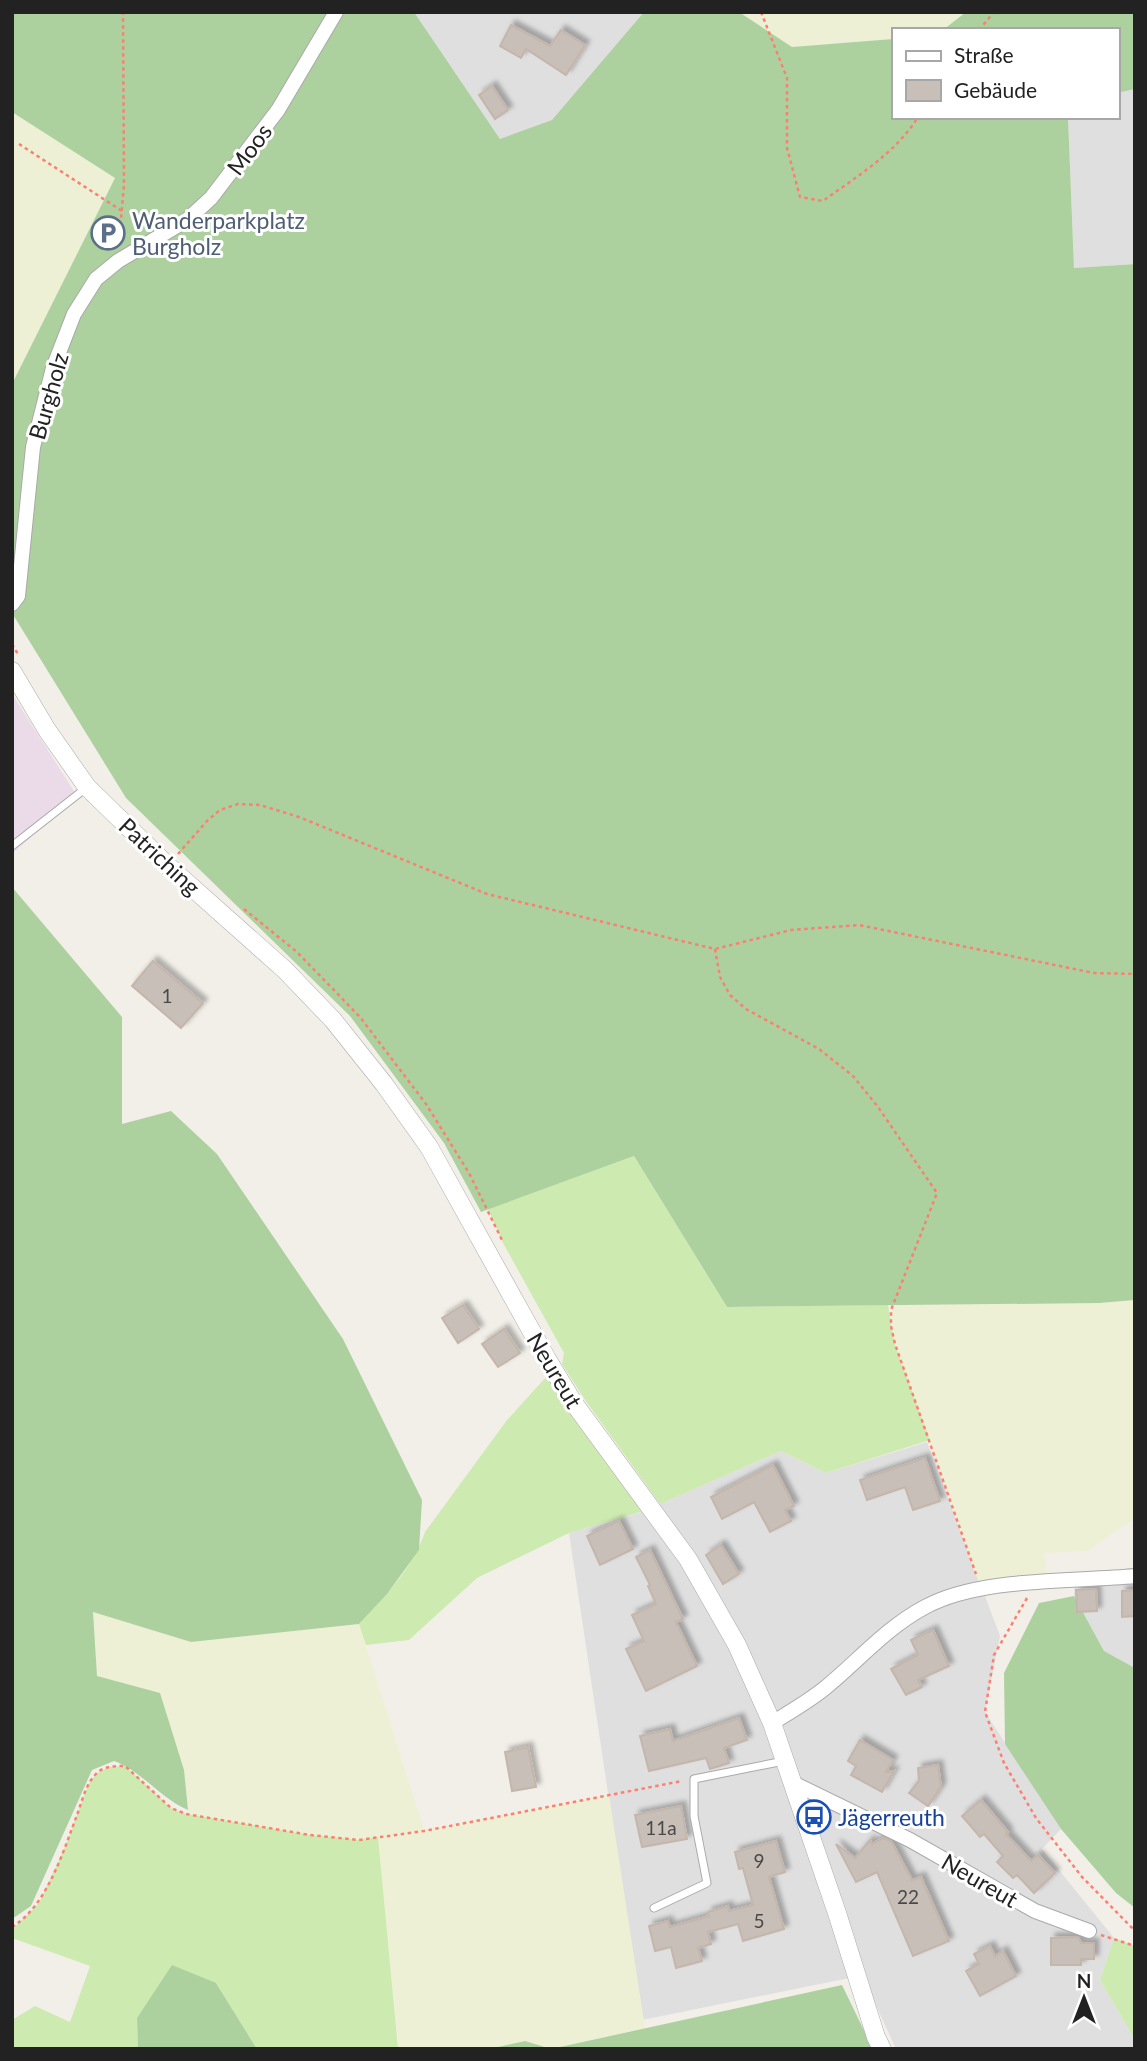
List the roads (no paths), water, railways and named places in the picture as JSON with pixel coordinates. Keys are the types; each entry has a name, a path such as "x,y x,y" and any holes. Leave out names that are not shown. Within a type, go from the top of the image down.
{"street":[{"name":"Moos","path":"96,279 118,261 187,220 211,198 278,110 336,12"},
{"name":"Burgholz","path":"12,604 18,596 36,433 53,368 74,314 96,279"},
{"name":"Patriching","path":"12,671 47,730 87,787 167,865 285,970 333,1020"},
{"name":"Neureut","path":"333,1020 429,1147 573,1402 688,1559 737,1645 772,1723 882,2049"},
{"path":"772,1723 824,1688 884,1636 923,1608 961,1592 1135,1576"},
{"name":"Neureut","path":"793,1783 910,1840 1035,1911 1089,1931"}],"lane":[{"path":"12,846 87,787"},
{"path":"654,1908 707,1883 694,1816 694,1779 785,1761"}],"place":[{"name":"Wanderparkplatz Burgholz","path":"108,233"},
{"name":"Jägerreuth","path":"814,1817"}]}
